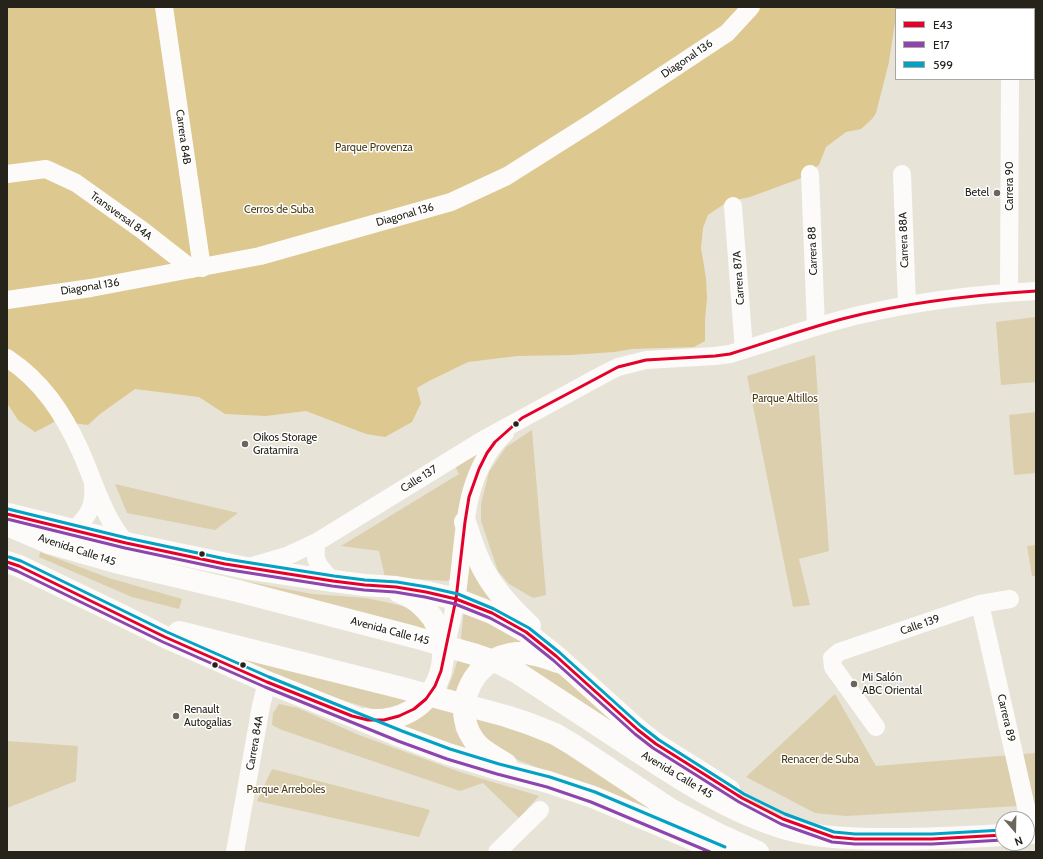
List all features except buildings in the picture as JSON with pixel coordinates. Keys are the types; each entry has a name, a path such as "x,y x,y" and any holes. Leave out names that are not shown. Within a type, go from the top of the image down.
{"main road":[{"name":"Avenida Calle 145","path":"7,514 126,543 246,568 333,582 396,587 426,592 456,599 492,613 526,632 561,660 638,730 656,744 742,798 783,819 833,837"},
{"path":"465,522 474,548 486,574 517,613 561,660"},
{"name":"Avenida Calle 145","path":"7,525 49,543 115,562 238,591 414,637 499,663 518,673 682,780 753,817 784,828 833,837 855,839 995,835"},
{"path":"7,564 19,566 164,637 266,682 400,736 448,754 548,782"},
{"path":"352,716 368,720 384,720 400,716 414,709 426,699 435,686 441,671 444,655 442,639 436,623 425,608 410,596 393,590 364,585"},
{"path":"123,616 166,629 398,687 506,716 530,724 555,734 587,753 670,809 720,835 758,852"},
{"path":"561,660 529,654 508,654 484,666 476,674 471,682 465,698 464,711 470,733 479,746 499,760 518,770 593,797 722,852"}],"street":[{"name":"Carrera 84B","path":"164,7 197,268"},
{"name":"Diagonal 136","path":"7,300 91,288 260,256 451,202 507,176 594,121 727,32 751,7"},
{"name":"Carrera 90","path":"1009,292 1010,80"},
{"name":"Transversal 84A","path":"7,174 46,169 76,183 197,268"},
{"name":"Carrera 88","path":"810,174 816,327"},
{"name":"Carrera 88A","path":"902,174 906,306"},
{"name":"Carrera 87A","path":"733,206 744,350"},
{"name":"Calle 137","path":"246,568 287,556 317,542 483,440 618,367 646,360 730,354 816,327 864,314 906,306 952,298 1009,292 1036,291"},
{"path":"7,358 37,383 53,401 68,425 115,530 126,543"},
{"name":"Calle 137","path":"444,655 456,599 469,497 479,469 487,453 495,442 522,418"},
{"path":"74,530 88,514 94,496 93,483"},
{"path":"317,542 315,551 318,565 333,582"},
{"name":"Calle 139","path":"876,727 833,667 832,658 839,652 980,604 1010,599"},
{"name":"Carrera 89","path":"980,604 1027,811"},
{"name":"Carrera 84A","path":"235,852 266,682"},
{"path":"497,852 540,810"}],"green space":[{"name":"Cerros de Suba","path":"7,7 987,7 895,8 895,22 889,62 876,113 872,119 861,129 846,132 826,147 819,165 799,179 750,197 727,202 708,215 703,228 701,248 706,278 707,299 705,341 694,347 632,349 614,352 571,355 517,356 468,362 417,388 421,403 412,422 385,437 366,434 306,411 266,416 225,414 199,397 135,389 100,414 88,425 56,421 35,432 18,420 7,403"},
{"path":"1036,317 1036,382 1001,385 996,322"},
{"name":"Parque Altillos","path":"815,355 829,551 799,559 810,605 793,607 747,376"},
{"path":"1036,412 1036,473 1014,475 1009,415"},
{"path":"532,430 546,595 533,598 509,584 498,571 481,521 481,504 489,472 506,447"},
{"path":"480,446 471,468 451,579 447,581 385,577 379,551 341,546 459,474 454,464"},
{"path":"115,484 238,513 215,530 127,513"},
{"path":"1036,545 1036,576 1032,576 1027,546"},
{"path":"40,552 109,578 182,599 179,609 132,597 39,557"},
{"path":"116,556 312,594 366,598 390,603 409,608 434,635"},
{"path":"470,561 499,606 466,593"},
{"path":"464,610 528,641 464,676 454,696 453,714 456,731 468,751 389,724 446,692 459,656"},
{"path":"213,649 414,700 391,708 376,710 345,701 304,686"},
{"path":"513,662 543,665 562,676 637,738"},
{"name":"Renacer de Suba","path":"835,694 876,766 1036,753 1036,805 846,816 815,813 746,777"},
{"path":"279,704 298,708 359,735 460,772 539,796 519,818 483,783 460,791 282,730 272,725 273,713"},
{"path":"473,717 495,721 568,751 665,819 506,755 481,734"},
{"path":"7,741 78,746 76,781 7,808"},
{"name":"Parque Arreboles","path":"272,769 430,810 419,837 257,801"}],"transit line":[{"name":"E43","path":"7,562 19,566 165,637 267,682 352,716 368,720 384,720 399,716 414,709 426,699 435,686 441,671 456,599 469,497 479,469 487,453 495,442 522,418 618,367 646,360 730,354 846,318 916,303 1036,291"},
{"name":"599","path":"8,509 127,538 226,559 334,576 397,582 458,594 494,609 529,628 559,652 641,726 659,740 744,794 785,814 834,832 855,834 932,834 995,830"},
{"name":"E43","path":"7,514 126,543 225,564 333,581 396,587 456,599 492,613 526,632 556,656 638,730 656,744 742,798 783,819 833,837 855,839 932,839 995,835"},
{"name":"E17","path":"7,519 125,548 224,569 332,586 395,592 455,604 490,618 523,636 553,660 635,734 653,748 739,802 781,824 832,842 855,844 932,844 995,840"},
{"name":"599","path":"9,557 21,561 167,632 269,677 402,731 450,749 499,764 550,777 595,792 725,847"},
{"name":"E17","path":"7,567 163,642 265,687 398,741 447,759 547,787 591,802 710,852"}],"place":[{"name":"Betel","path":"997,193"},
{"name":"Oikos Storage Gratamira","path":"245,444"},
{"name":"Mi Salón ABC Oriental","path":"854,684"},
{"name":"Renault Autogalias","path":"176,716"}],"park label":[{"name":"Parque Provenza","path":"374,148"}]}
